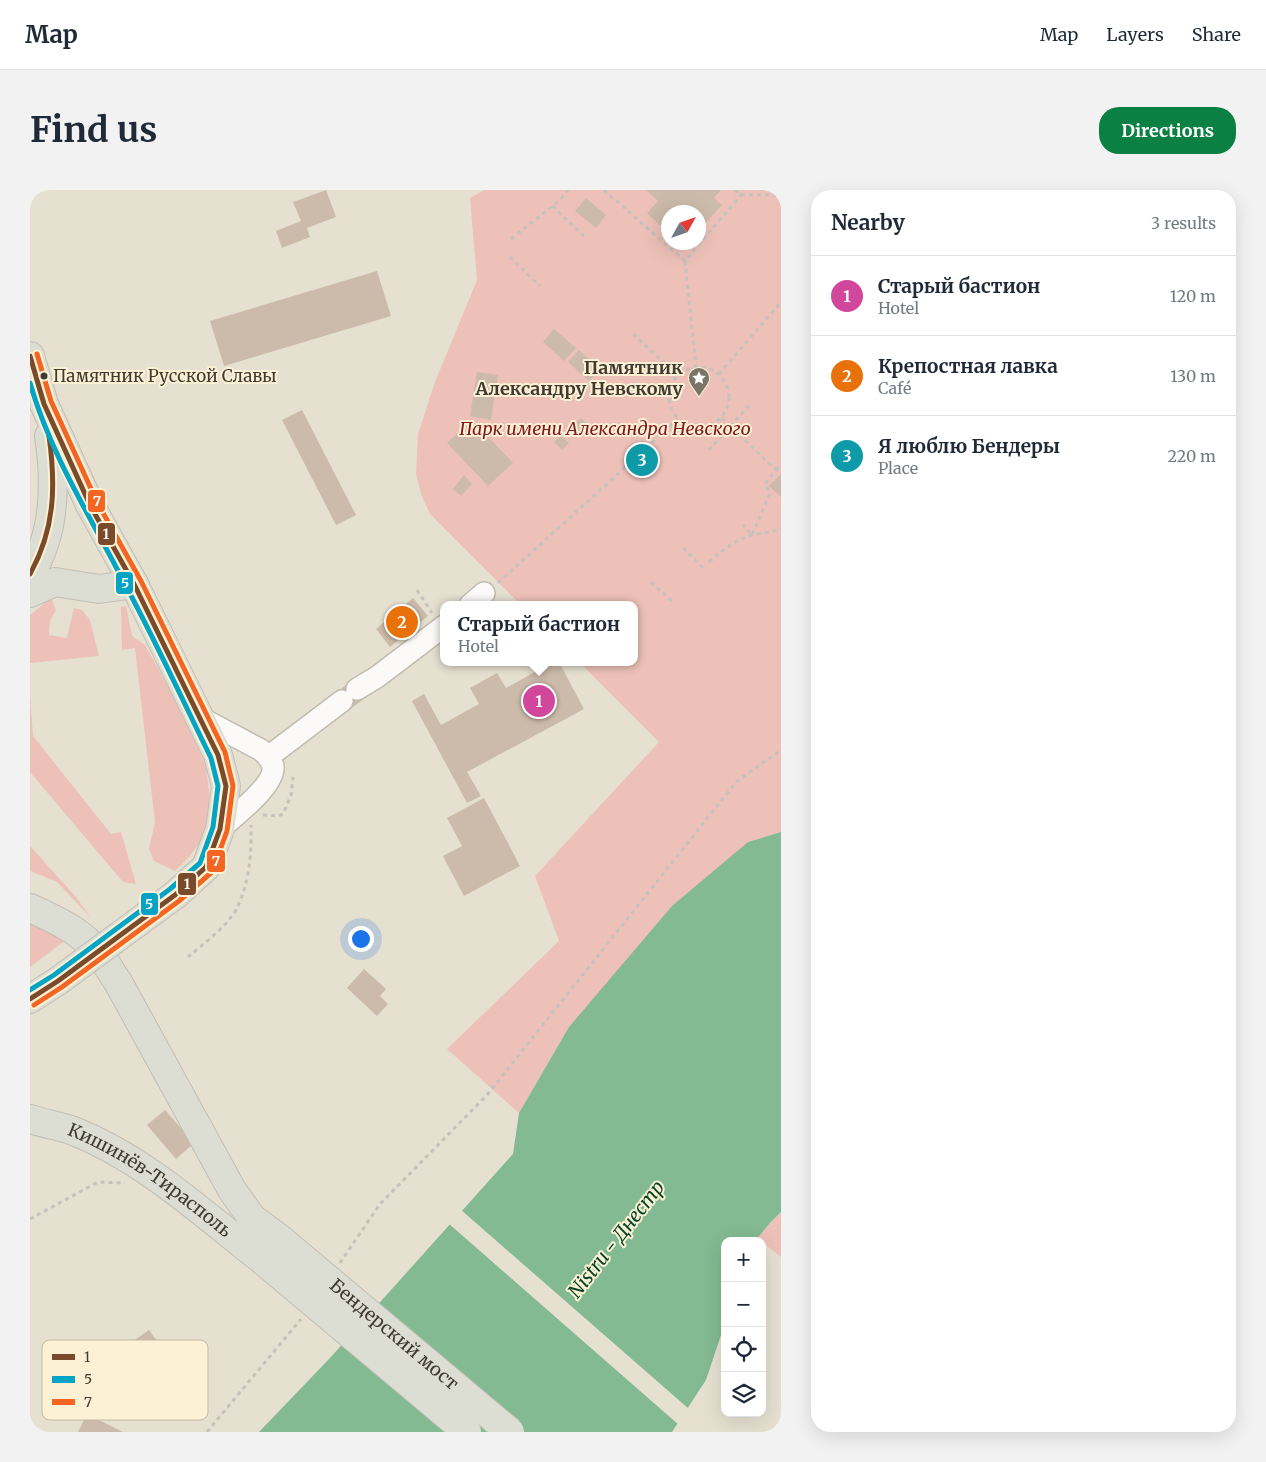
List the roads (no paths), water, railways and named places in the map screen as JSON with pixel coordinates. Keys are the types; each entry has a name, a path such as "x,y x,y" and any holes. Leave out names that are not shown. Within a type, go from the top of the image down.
{"main road":[{"path":"30,356 44,404 54,469 51,522 37,563 30,574"},
{"path":"30,998 58,981 175,895 206,867 220,829 226,786 218,755 134,584 90,505 44,404"},
{"path":"30,593 55,582 99,589 134,584"},
{"name":"Бендерский мост","path":"30,908 60,921 78,932 101,955 232,1190 252,1218 279,1238 510,1432"},
{"name":"Кишинёв-Тирасполь","path":"30,1119 69,1130 137,1164 163,1182 261,1259"},
{"name":"Бендерский мост","path":"261,1259 468,1432"}],"lane":[{"path":"268,757 440,629"},
{"path":"199,716 261,750 273,766 271,777 265,787 220,829"}],"water":[{"name":"Nistru - Днестр","path":"781,832 781,1212 758,1237 721,1237 721,1335 706,1380 672,1432 259,1432 330,1358 513,1154 519,1113 569,1027 672,906 748,842"}],"place":[{"name":"Памятник Русской Славы","path":"44,376"},
{"name":"Памятник Александру Невскому","path":"699,397"},
{"name":"Я люблю Бендеры","path":"642,460"},
{"name":"Крепостная лавка","path":"402,622"},
{"name":"Старый бастион","path":"539,701"}],"park label":[{"name":"Парк имени Александра Невского","path":"605,429"}]}
